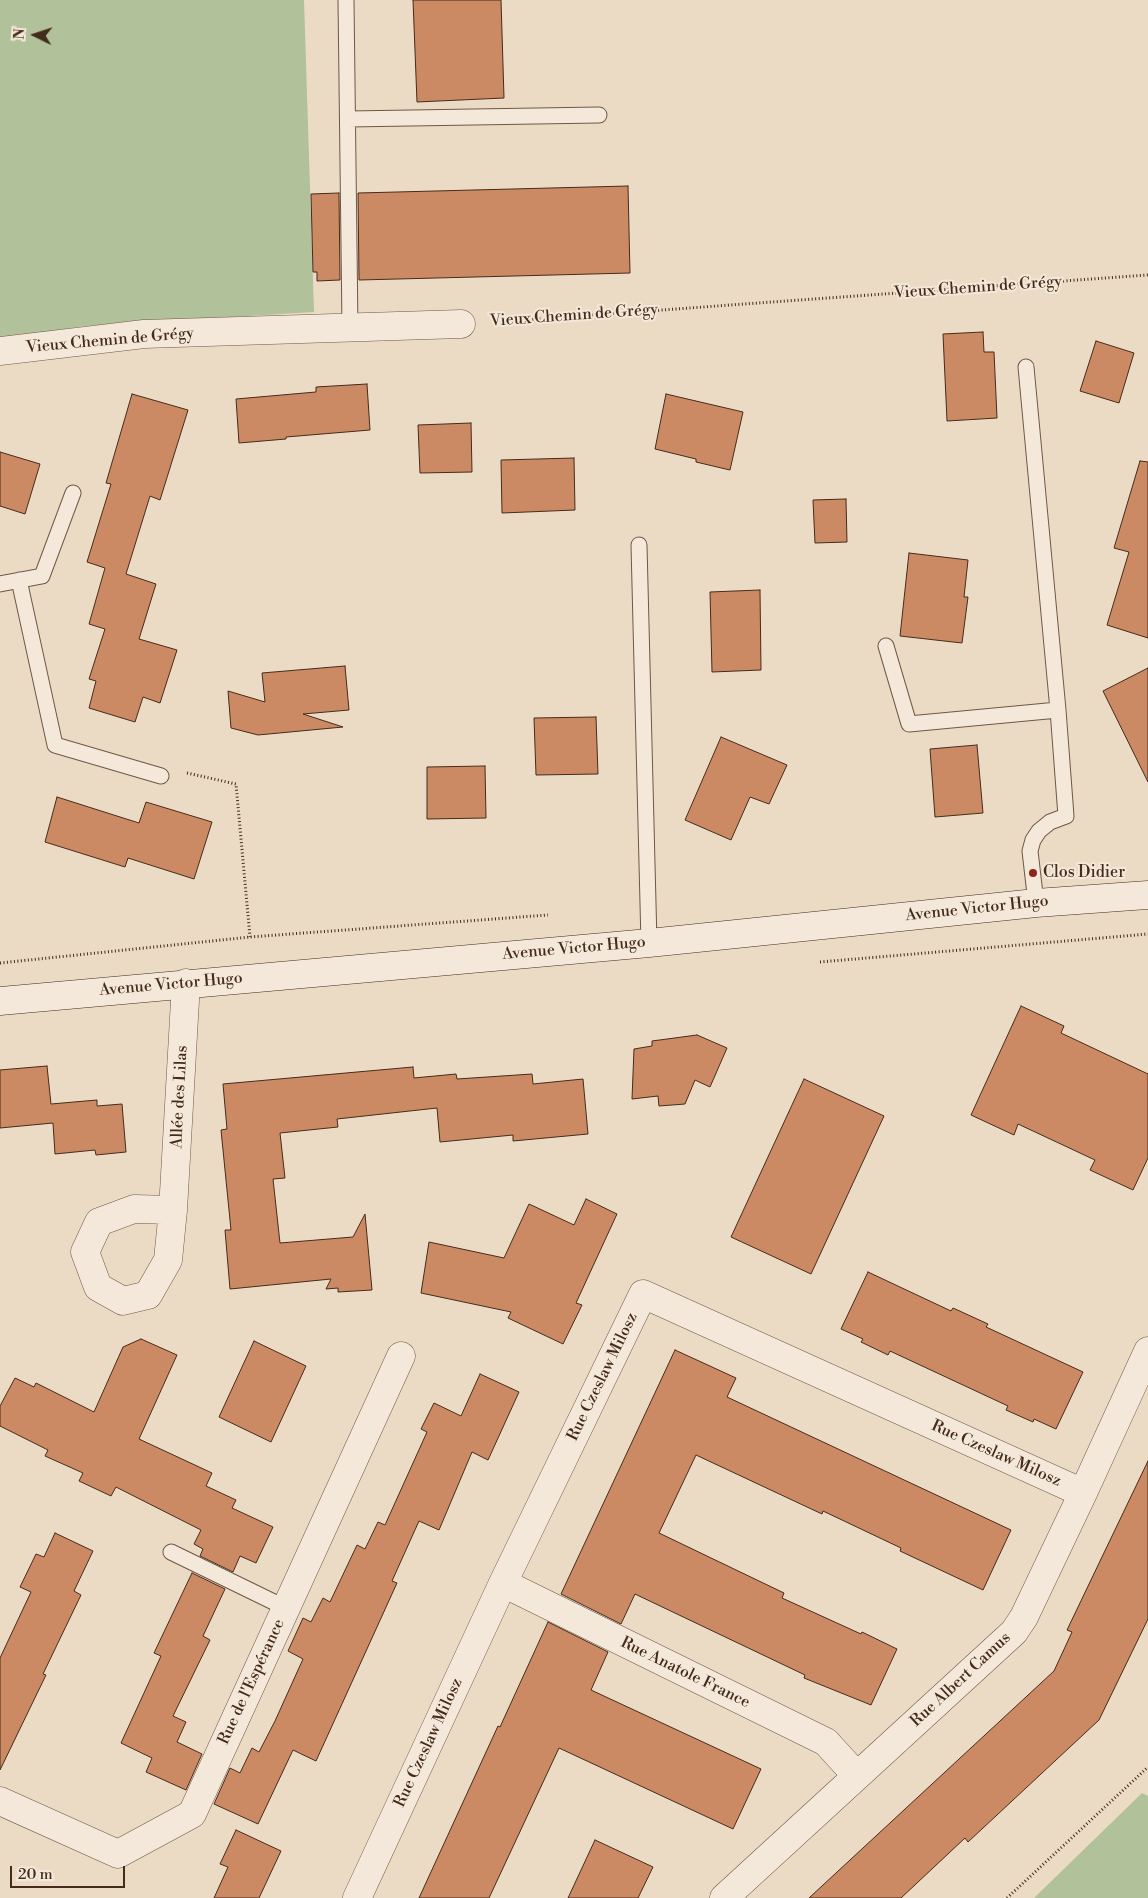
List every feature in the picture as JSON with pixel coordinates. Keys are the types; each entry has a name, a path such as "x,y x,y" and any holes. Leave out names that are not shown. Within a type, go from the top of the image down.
{"street":[{"name":"Vieux Chemin de Grégy","path":"0,351 144,334 461,324"},
{"name":"Avenue Victor Hugo","path":"0,1001 649,943 1036,903 1148,895"},
{"name":"Allée des Lilas","path":"173,1210 186,983"},
{"name":"Rue Czeslaw Milosz","path":"357,1898 503,1583 643,1294 1083,1493"},
{"name":"Rue Albert Camus","path":"724,1898 1014,1632 1024,1617 1148,1351"},
{"name":"Rue de l'Espérance","path":"0,1802 118,1854 192,1814 401,1356"},
{"name":"Rue Anatole France","path":"503,1583 826,1742 857,1776"}],"lane":[{"path":"346,0 350,328"},
{"path":"348,119 599,115"},
{"path":"1026,366 1066,816 1050,822 1039,831 1033,840 1030,851 1036,903"},
{"path":"0,584 42,576 73,493"},
{"path":"639,545 649,943"},
{"path":"19,580 55,745 161,776"},
{"path":"886,646 909,724 1058,710"},
{"path":"171,1552 286,1608"}],"path":[{"name":"Vieux Chemin de Grégy","path":"461,324 1148,275"},
{"path":"161,776 191,772 236,784 250,937"},
{"path":"0,963 250,937 558,914"},
{"path":"1007,1898 1148,1767"}],"green space":[{"path":"0,0 304,0 314,312 84,326 0,339"},
{"path":"1142,1793 1148,1796 1148,1898 1034,1898"}],"building":[{"path":"413,0 501,0 504,98 417,102"},
{"path":"628,186 630,273 359,280 358,193"},
{"path":"339,193 340,280 317,281 317,272 313,272 311,194"},
{"path":"983,332 984,352 994,352 997,418 947,421 943,334"},
{"path":"1096,341 1134,353 1119,403 1080,391"},
{"path":"367,384 370,430 239,443 236,399 316,392 316,387"},
{"path":"132,394 188,410 160,500 150,496 126,574 156,584 139,639 177,650 160,703 143,697 135,722 89,708 96,681 89,679 105,629 89,624 105,568 87,562 111,484 106,483"},
{"path":"666,394 743,412 730,470 655,449"},
{"path":"471,423 472,472 420,473 418,425"},
{"path":"0,452 40,464 25,514 0,506"},
{"path":"574,458 575,510 502,513 501,460"},
{"path":"1140,461 1148,462 1148,638 1107,625 1129,552 1114,548"},
{"path":"846,499 847,542 815,543 813,500"},
{"path":"909,553 968,560 964,597 968,597 962,643 900,636"},
{"path":"760,590 761,670 712,672 710,592"},
{"path":"345,666 349,710 303,714 343,727 258,735 231,728 228,691 265,702 262,673"},
{"path":"1148,668 1148,782 1103,691"},
{"path":"596,717 598,774 536,775 534,718"},
{"path":"721,737 787,765 769,804 750,797 731,840 685,820"},
{"path":"977,745 983,813 935,817 930,749"},
{"path":"485,766 486,818 427,819 427,767"},
{"path":"57,797 139,823 146,802 212,822 194,879 128,858 125,867 45,842"},
{"path":"1021,1006 1064,1026 1061,1033 1148,1074 1148,1158 1133,1190 1090,1170 1095,1160 1018,1124 1014,1135 971,1115"},
{"path":"697,1035 727,1048 710,1087 695,1080 685,1104 659,1106 658,1096 632,1099 634,1049 652,1046 652,1041"},
{"path":"47,1066 51,1104 97,1100 97,1106 122,1104 126,1152 96,1155 95,1150 55,1154 53,1123 0,1128 0,1070"},
{"path":"413,1067 414,1078 456,1074 457,1079 532,1074 533,1084 583,1079 588,1134 513,1141 513,1135 440,1142 437,1108 337,1119 338,1127 280,1133 285,1178 273,1179 280,1243 353,1237 365,1214 372,1290 338,1292 338,1288 326,1289 331,1279 230,1289 225,1230 231,1230 221,1130 227,1129 223,1084"},
{"path":"804,1079 884,1116 811,1274 731,1237"},
{"path":"586,1199 617,1214 576,1303 582,1305 563,1344 508,1318 511,1312 421,1293 429,1242 504,1258 529,1204 574,1225"},
{"path":"868,1272 951,1311 953,1308 988,1324 986,1327 1083,1372 1056,1429 1034,1419 1033,1422 1006,1410 1008,1406 890,1351 888,1355 861,1342 863,1339 841,1329"},
{"path":"141,1339 177,1355 139,1439 212,1473 206,1486 236,1500 232,1508 273,1527 256,1563 240,1556 233,1572 200,1556 203,1549 194,1544 201,1530 116,1487 111,1496 79,1481 83,1473 45,1456 48,1450 0,1426 0,1406 15,1378 34,1387 36,1383 94,1412 123,1347"},
{"path":"254,1341 306,1366 271,1442 219,1417"},
{"path":"675,1350 736,1378 727,1397 1011,1530 983,1590 900,1551 901,1548 823,1511 822,1514 696,1455 659,1533 784,1593 782,1598 897,1649 871,1705 804,1678 805,1675 635,1594 621,1624 561,1594"},
{"path":"480,1374 519,1392 488,1460 472,1452 439,1530 419,1521 392,1581 397,1583 316,1761 293,1750 258,1824 214,1804 230,1768 240,1773 252,1748 259,1752 275,1721 303,1659 288,1651 303,1618 311,1622 323,1598 330,1602 357,1545 365,1549 378,1522 385,1525 427,1432 421,1429 434,1403 461,1416"},
{"path":"1148,1461 1148,1619 1099,1720 968,1842 965,1838 901,1898 809,1898 1054,1671 1072,1632 1067,1630"},
{"path":"55,1533 93,1551 74,1591 81,1595 43,1674 46,1675 0,1770 0,1658 31,1592 20,1587 36,1554 44,1557"},
{"path":"192,1573 225,1589 203,1636 210,1640 173,1716 186,1722 177,1742 202,1754 186,1790 146,1772 152,1758 121,1743 161,1656 154,1653"},
{"path":"548,1622 608,1652 591,1690 761,1769 733,1829 559,1748 489,1898 419,1898 498,1726 500,1727"},
{"path":"236,1830 281,1851 259,1898 214,1898 228,1867 220,1864"},
{"path":"595,1840 653,1867 638,1898 568,1898"}],"place":[{"name":"Clos Didier","path":"1033,873"}]}
